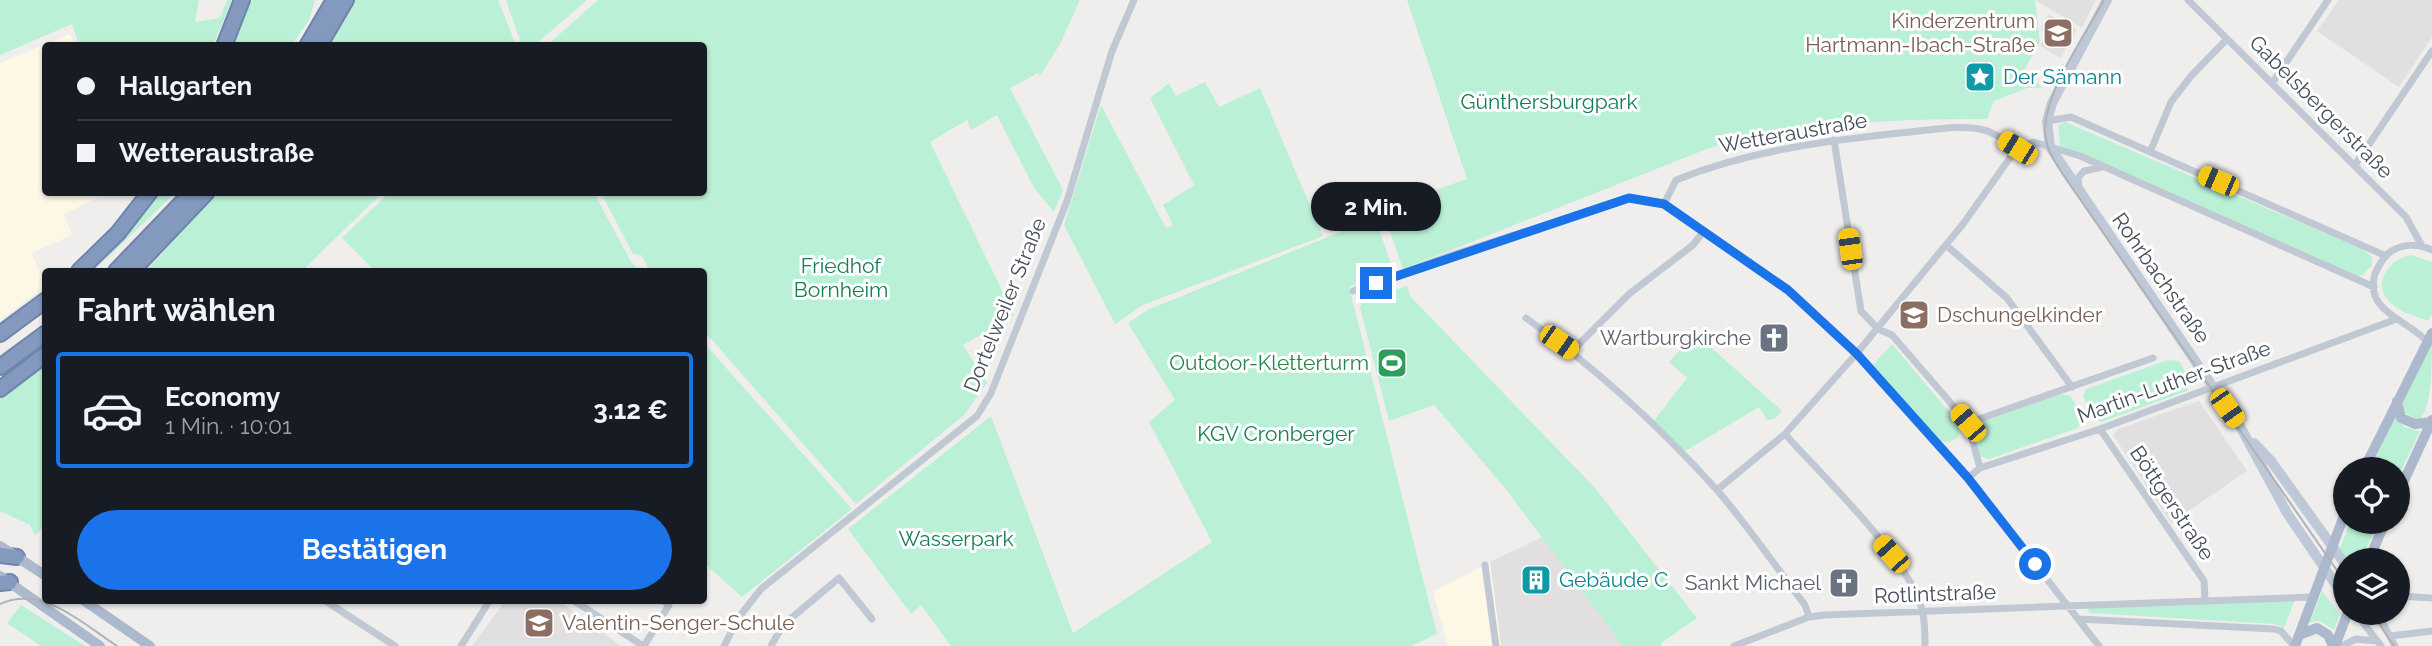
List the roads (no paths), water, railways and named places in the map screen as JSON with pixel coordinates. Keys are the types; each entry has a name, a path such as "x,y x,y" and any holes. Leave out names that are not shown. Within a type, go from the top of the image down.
{"highway":[{"path":"226,42 242,0"},
{"path":"309,42 334,0"},
{"path":"321,42 346,0"},
{"path":"82,268 118,233 147,196"},
{"path":"119,268 188,196"},
{"path":"135,268 203,196"},
{"path":"0,334 42,303"},
{"path":"0,367 42,336"},
{"path":"0,389 42,357"},
{"path":"0,555 17,557"}],"main road":[{"path":"2370,457 2429,337"},
{"path":"2398,398 2401,418 2415,424 2431,421"},
{"path":"2410,467 2431,421"},
{"path":"2296,642 2337,534"},
{"path":"0,546 42,573"},
{"path":"3,580 100,646"},
{"path":"89,604 150,646"},
{"path":"2334,646 2343,625"},
{"path":"2296,642 2317,628 2329,635 2334,646"}],"street":[{"name":"Dortelweiler Straße","path":"724,646 739,617 761,589 977,416 990,393 1068,201 1112,51 1135,0"},
{"path":"2050,147 2047,121 2056,93 2107,0"},
{"name":"Gabelsbergerstraße","path":"2188,0 2406,217 2422,246"},
{"path":"2273,82 2328,0"},
{"path":"2150,152 2172,102 2191,76 2227,38"},
{"path":"2355,165 2432,51"},
{"path":"2047,121 2071,117 2386,256"},
{"name":"Wetteraustraße","path":"1664,204 1676,180 1708,167 1762,152 1834,139 1939,129 1983,129 2017,148"},
{"path":"1834,139 1858,304 1878,328 1892,335 1968,423 1980,468"},
{"path":"1717,490 1785,434 1857,354 1946,245 2017,148 2034,142 2103,167 2374,287"},
{"name":"Rohrbachstraße","path":"2050,147 2242,430 2287,513 2333,581"},
{"path":"2079,193 2078,178 2084,171 2103,167"},
{"path":"1353,291 1452,255 1629,198 1664,204 1788,290 1857,354 1968,478 2099,646"},
{"path":"1572,351 1602,318 1693,245 1703,232"},
{"path":"1946,245 2007,298 2072,387"},
{"path":"2429,337 2394,320 2378,300 2374,287 2375,273 2386,256 2400,247 2422,246 2432,250"},
{"path":"1526,318 1572,351 1643,414 1717,490 1805,605 1809,617"},
{"name":"Martin-Luther-Straße","path":"1968,478 1980,468 2100,429 2394,320"},
{"name":"Martin-Luther-Straße","path":"1968,423 2152,358"},
{"name":"Böttgerstraße","path":"2100,429 2204,581 2205,600"},
{"name":"Rohrbachstraße","path":"2242,430 2271,461 2335,548"},
{"path":"1785,434 1891,554 1915,591 1923,613 1925,646"},
{"path":"1485,565 1496,646"},
{"path":"771,646 783,625 839,578 872,619"},
{"name":"Rotlintstraße","path":"1734,646 1809,617 2312,597"},
{"path":"2410,597 2432,598"},
{"path":"330,604 395,646"},
{"path":"461,646 487,604"},
{"path":"579,604 644,646 668,604"},
{"path":"2079,619 2274,629 2296,642"},
{"path":"2365,625 2379,643"},
{"path":"2385,626 2395,646"},
{"path":"2390,636 2432,631"},
{"path":"2342,646 2356,639 2379,643"}],"tram line":[{"path":"2104,0 2065,68 2049,106 2045,124 2049,150 2066,179 2333,565"},
{"path":"0,604 16,599 42,602"},
{"path":"49,604 76,618 117,646"},
{"path":"2380,625 2394,646"}],"place":[{"name":"Kinderzentrum Hartmann-Ibach-Straße","path":"2058,33"},
{"name":"Der Sämann","path":"1980,77"},
{"name":"Dschungelkinder","path":"1914,315"},
{"name":"Wartburgkirche","path":"1774,338"},
{"name":"Outdoor-Kletterturm","path":"1392,363"},
{"name":"Gebäude C","path":"1536,580"},
{"name":"Sankt Michael","path":"1844,583"},
{"name":"Valentin-Senger-Schule","path":"539,623"}],"park label":[{"name":"Günthersburgpark","path":"1549,102"},
{"name":"Friedhof Bornheim","path":"841,278"},
{"name":"KGV Cronberger","path":"1276,434"},
{"name":"Wasserpark","path":"956,539"}]}
